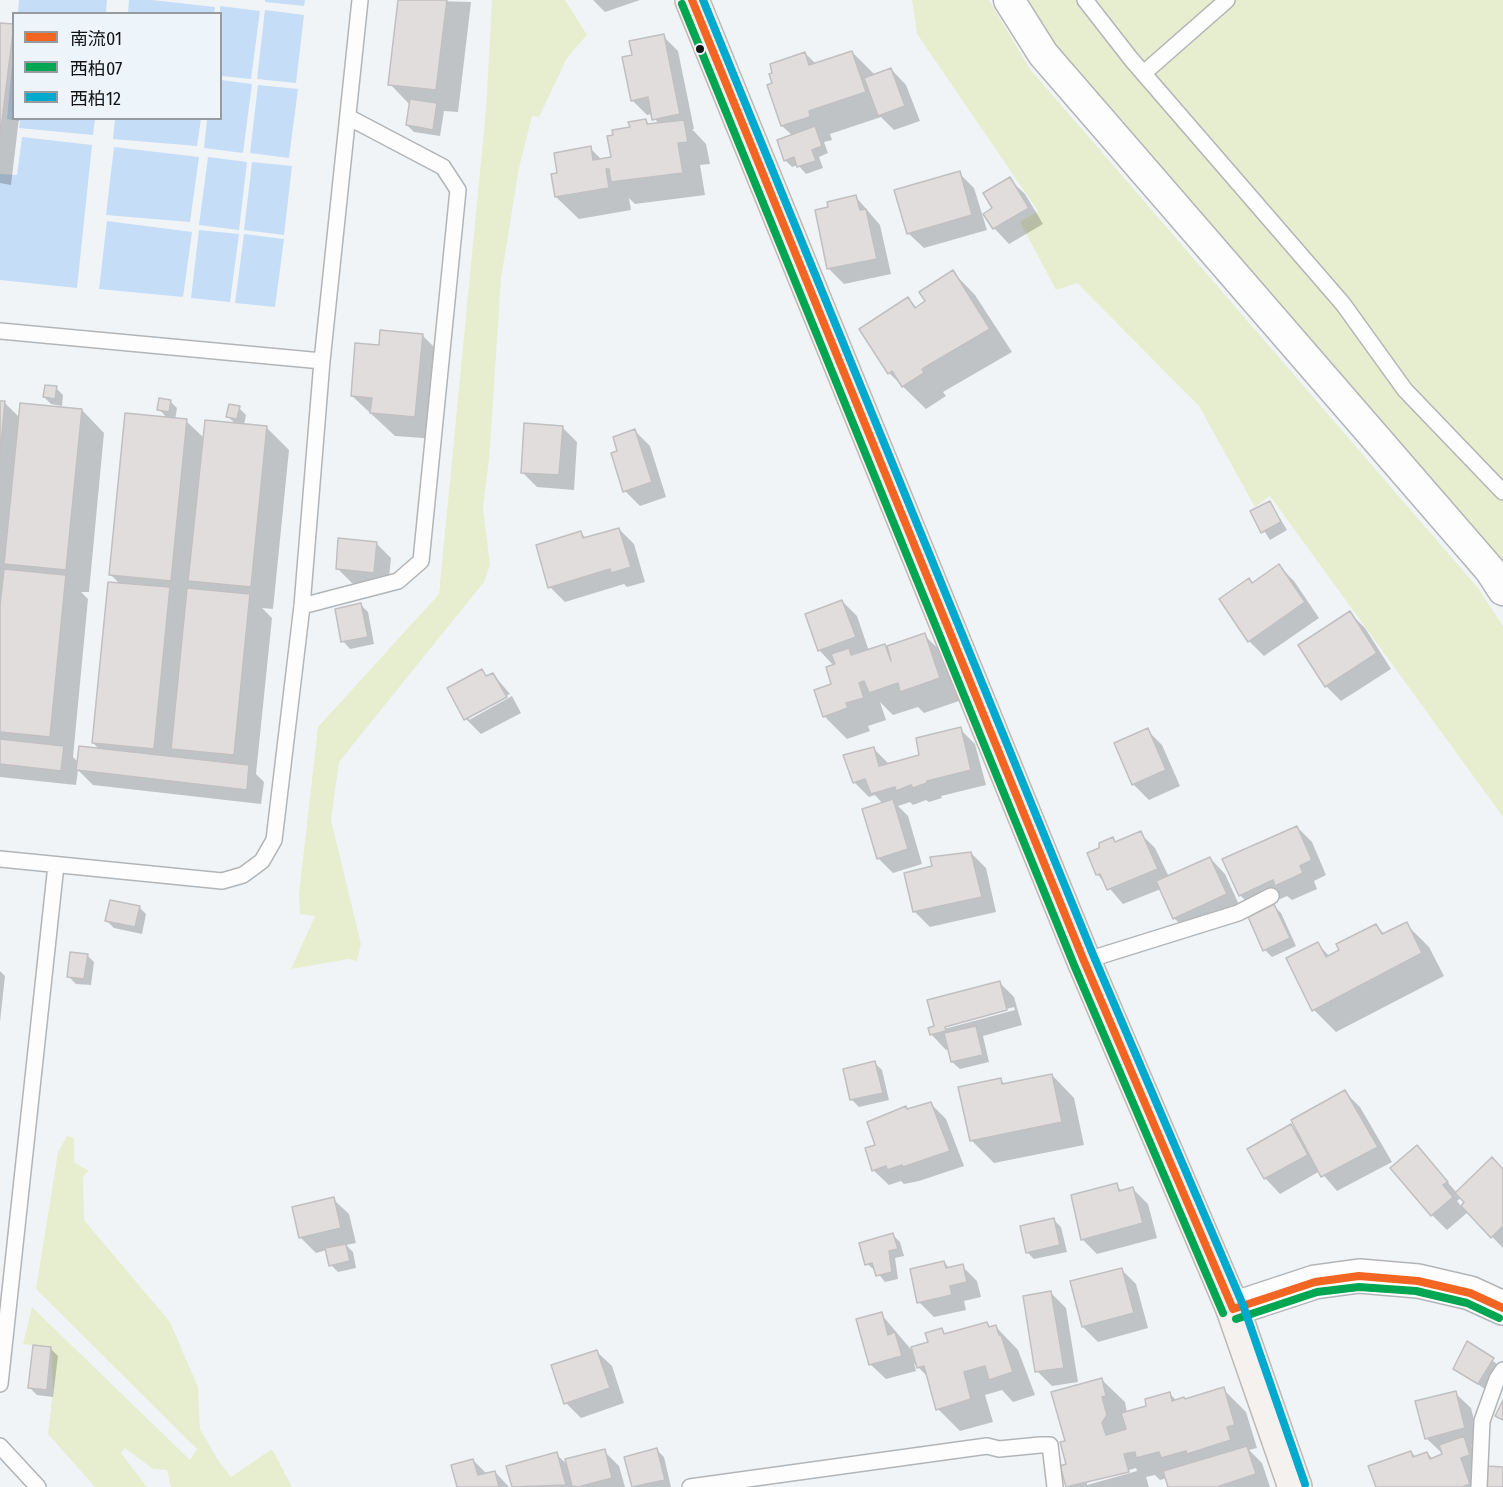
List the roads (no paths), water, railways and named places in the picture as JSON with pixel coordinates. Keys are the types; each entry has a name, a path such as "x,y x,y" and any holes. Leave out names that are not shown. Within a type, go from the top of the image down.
{"main road":[{"path":"692,0 1084,961 1233,1310 1295,1487"}],"street":[{"path":"1009,0 1043,54 1490,570 1503,590"},
{"path":"1233,1310 1315,1282 1359,1276 1418,1281 1470,1293 1503,1308"}],"lane":[{"path":"0,859 222,882 243,876 262,861 274,840 302,606 322,361 360,0"},
{"path":"1085,0 1343,304 1406,390 1503,492"},
{"path":"1145,72 1227,0"},
{"path":"302,606 398,581 421,561 458,190 443,166 348,117"},
{"path":"0,331 322,361"},
{"path":"0,1384 56,865"},
{"path":"1084,961 1238,913 1271,896"},
{"path":"1479,1487 1482,1421 1497,1379 1503,1370"},
{"path":"690,1487 987,1446 999,1449 1050,1445 1055,1487"},
{"path":"0,1446 38,1487"}],"water":[{"path":"19,0 107,0 106,12 18,12"},
{"path":"129,0 152,0 215,7 214,12 128,12"},
{"path":"265,0 305,0 304,6 265,2"},
{"path":"220,6 260,11 251,79 222,76 222,12 220,12"},
{"path":"265,10 304,15 296,83 257,79"},
{"path":"12,64 12,120 7,119"},
{"path":"222,80 252,84 243,153 204,148 207,120 222,120"},
{"path":"258,85 298,89 289,158 250,153"},
{"path":"14,120 95,120 93,135 19,128 20,121"},
{"path":"115,120 201,120 197,146 113,139"},
{"path":"22,137 92,145 77,288 0,280 0,174 17,175"},
{"path":"114,147 199,157 190,222 106,215"},
{"path":"208,157 247,162 239,230 199,225"},
{"path":"252,162 292,166 284,235 244,230"},
{"path":"107,221 192,232 183,297 99,289"},
{"path":"199,230 239,234 230,302 191,298"},
{"path":"244,234 284,239 275,307 235,303"}]}
